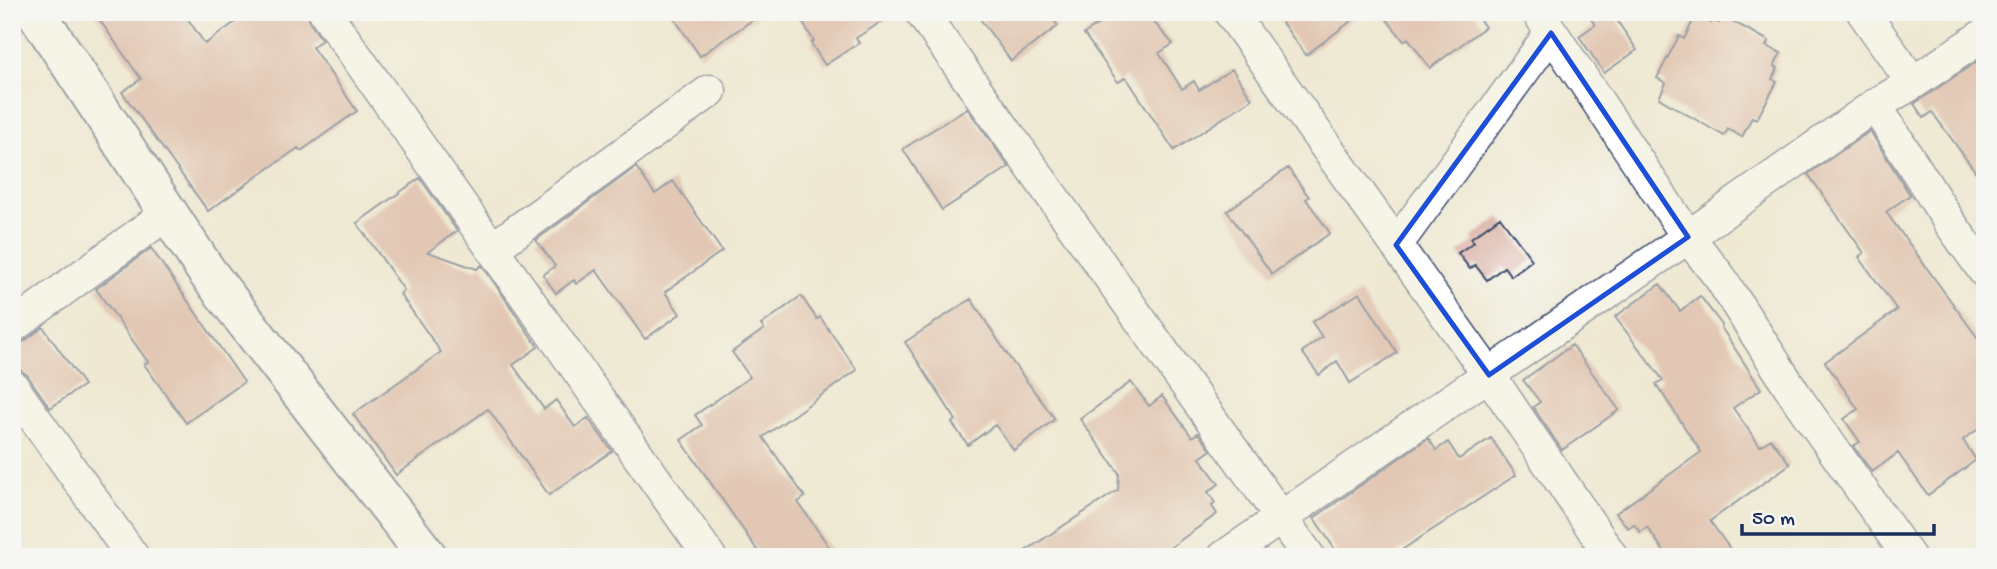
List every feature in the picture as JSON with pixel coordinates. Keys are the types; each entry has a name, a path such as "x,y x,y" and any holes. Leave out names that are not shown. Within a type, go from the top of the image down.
{"street":[{"path":"36,12 207,272 428,557"},
{"path":"325,12 710,557"},
{"path":"921,12 1309,557"},
{"path":"1230,12 1489,375 1612,557"},
{"path":"1863,12 1913,83"},
{"path":"1396,245 1545,23 1688,237 1718,276 1799,401 1909,557"},
{"path":"1224,557 1875,105 1913,83 1985,34"},
{"path":"492,249 710,91"},
{"path":"1875,105 1950,223 1985,272"},
{"path":"12,327 168,213"},
{"path":"12,386 133,557"}],"highlighted area":[{"path":"1551,33 1688,237 1489,375 1396,245"}],"building":[{"path":"94,12 183,12 205,44 249,12 307,12 310,23 322,40 312,47 357,111 301,151 298,148 208,211 122,92 141,79"},
{"path":"670,12 764,12 700,56"},
{"path":"796,12 897,12 856,38 859,43 825,65"},
{"path":"975,12 1048,12 1058,26 1011,61"},
{"path":"1116,12 1145,12 1173,44 1159,53 1182,89 1194,81 1199,90 1232,69 1252,99 1174,150 1126,77 1118,82 1084,34"},
{"path":"1274,12 1363,12 1306,55"},
{"path":"1381,12 1473,12 1485,27 1430,68 1408,38 1404,41"},
{"path":"1587,12 1611,12 1637,50 1604,73 1579,36 1595,25"},
{"path":"1696,15 1711,23 1712,20 1719,23 1723,16 1769,41 1766,46 1781,53 1774,66 1778,68 1772,79 1777,82 1757,119 1752,117 1742,137 1728,129 1724,136 1659,98 1666,83 1657,78 1679,36 1684,39"},
{"path":"1976,62 1985,74 1985,185 1932,112 1924,118 1914,104"},
{"path":"967,108 1009,167 942,210 903,149"},
{"path":"1870,131 1910,195 1886,212 1985,348 1985,424 1963,440 1976,460 1928,495 1898,453 1872,472 1853,446 1860,442 1844,419 1858,409 1825,362 1897,310 1859,257 1864,253 1808,174"},
{"path":"636,167 655,194 673,181 722,251 665,292 680,314 645,339 596,270 576,284 574,280 556,293 543,275 555,266 536,240"},
{"path":"1288,168 1330,233 1272,274 1227,211"},
{"path":"420,178 457,231 428,252 477,269 482,265 538,347 513,365 544,409 556,400 575,427 588,418 612,451 549,495 488,409 396,475 353,414 441,352 400,294 404,290 357,223"},
{"path":"1500,217 1532,260 1511,276 1504,267 1487,280 1475,265 1470,269 1458,253 1474,242 1471,238"},
{"path":"151,248 244,382 186,423 144,364 148,362 96,289"},
{"path":"1660,284 1680,311 1700,296 1722,325 1761,389 1733,408 1760,446 1771,439 1790,464 1710,521 1736,557 1668,557 1647,527 1640,532 1634,524 1628,528 1616,513 1701,452 1656,384 1663,380 1615,317"},
{"path":"1360,293 1397,353 1350,383 1337,361 1319,375 1302,352 1322,337 1312,322"},
{"path":"801,296 817,319 820,317 857,370 763,437 805,497 798,502 836,557 762,557 681,440 702,425 695,415 750,377 732,352 764,329 761,325"},
{"path":"971,299 1011,360 1055,419 1014,450 995,425 968,445 952,423 956,420 905,342"},
{"path":"43,327 84,385 50,408 27,375 12,368 12,345 23,342"},
{"path":"1572,345 1619,410 1562,450 1533,407 1540,402 1523,380"},
{"path":"1131,382 1149,406 1162,396 1192,437 1198,433 1211,450 1200,458 1219,484 1208,492 1215,503 1212,506 1217,514 1157,557 1016,557 1118,490 1119,473 1080,419"},
{"path":"1428,438 1436,450 1448,442 1459,459 1491,438 1516,475 1391,557 1340,557 1314,518"}]}
